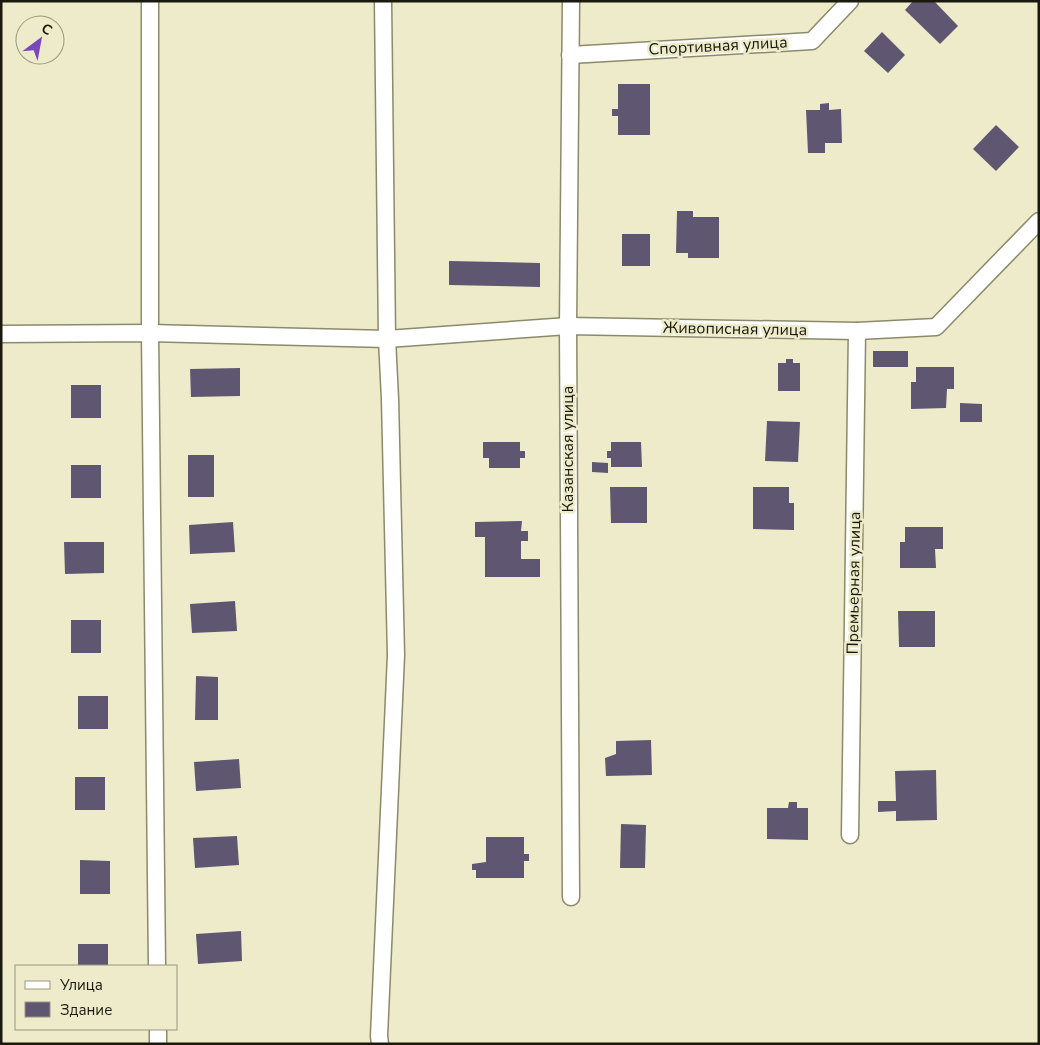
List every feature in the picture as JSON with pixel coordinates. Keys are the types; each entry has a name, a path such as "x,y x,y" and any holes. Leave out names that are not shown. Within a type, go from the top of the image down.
{"street":[{"path":"150,1 150,333 157,965"},
{"path":"380,1044 379,1026 396,655 387,339 383,1"},
{"name":"Казанская улица","path":"571,1 568,326 571,897"},
{"name":"Спортивная улица","path":"570,55 812,41 850,1"},
{"name":"Живописная улица","path":"1,334 150,333 387,339 568,326 857,331 936,327 1039,221"},
{"name":"Премьерная улица","path":"850,835 857,331"},
{"path":"158,1030 158,1044"}],"building":[{"path":"913,1 934,1 958,26 940,44 905,10"},
{"path":"882,32 905,55 888,73 864,51"},
{"path":"618,84 650,84 650,135 618,135 618,116 612,116 612,109 618,109"},
{"path":"829,103 829,110 841,109 842,143 825,143 825,153 808,153 806,110 820,110 820,104"},
{"path":"996,125 1019,147 996,171 973,149"},
{"path":"677,211 693,211 693,217 719,217 719,258 688,258 688,253 676,253"},
{"path":"622,234 650,234 650,266 622,266"},
{"path":"449,261 540,263 540,287 449,285"},
{"path":"873,351 908,351 908,367 873,367"},
{"path":"786,359 793,359 793,363 800,363 800,391 778,391 778,363 786,363"},
{"path":"916,367 954,367 954,389 947,389 946,408 911,409 911,382 916,382"},
{"path":"240,368 240,396 191,397 190,369"},
{"path":"71,385 101,385 101,418 71,418"},
{"path":"960,403 982,404 982,422 960,422"},
{"path":"767,421 800,422 798,462 765,461"},
{"path":"483,442 520,442 520,451 525,451 525,458 520,458 520,468 489,468 489,458 483,458"},
{"path":"611,442 641,442 642,467 611,467 611,458 607,458 607,451 611,451"},
{"path":"188,455 214,455 214,497 188,497"},
{"path":"592,462 608,463 608,473 592,472"},
{"path":"71,465 101,465 101,498 71,498"},
{"path":"610,487 647,487 647,523 611,523"},
{"path":"753,487 789,487 789,503 794,503 794,530 753,529"},
{"path":"522,521 521,531 528,531 528,541 521,541 521,559 540,559 540,577 485,577 485,537 475,537 475,522"},
{"path":"233,522 235,552 190,554 189,525"},
{"path":"905,527 943,527 943,549 935,549 936,568 900,568 900,542 905,542"},
{"path":"64,542 104,542 104,573 65,574"},
{"path":"235,601 237,631 192,633 190,604"},
{"path":"898,611 935,611 935,647 899,647"},
{"path":"71,620 101,620 101,653 71,653"},
{"path":"196,676 218,677 218,720 195,720"},
{"path":"78,696 108,696 108,729 78,729"},
{"path":"651,740 652,775 606,776 605,758 616,754 616,741"},
{"path":"239,759 241,788 196,791 194,762"},
{"path":"936,770 937,820 896,821 896,811 878,812 878,801 896,801 895,771"},
{"path":"75,777 105,777 105,810 75,810"},
{"path":"789,802 797,802 797,808 808,808 808,840 767,839 767,808 788,808"},
{"path":"621,824 646,825 645,868 620,868"},
{"path":"237,836 239,865 195,868 193,838"},
{"path":"486,837 524,837 524,854 529,854 529,861 524,861 524,878 476,878 476,870 472,870 472,864 486,862"},
{"path":"80,860 110,861 110,894 80,894"},
{"path":"241,931 242,961 198,964 196,934"},
{"path":"78,944 108,944 108,965 78,965"}]}
